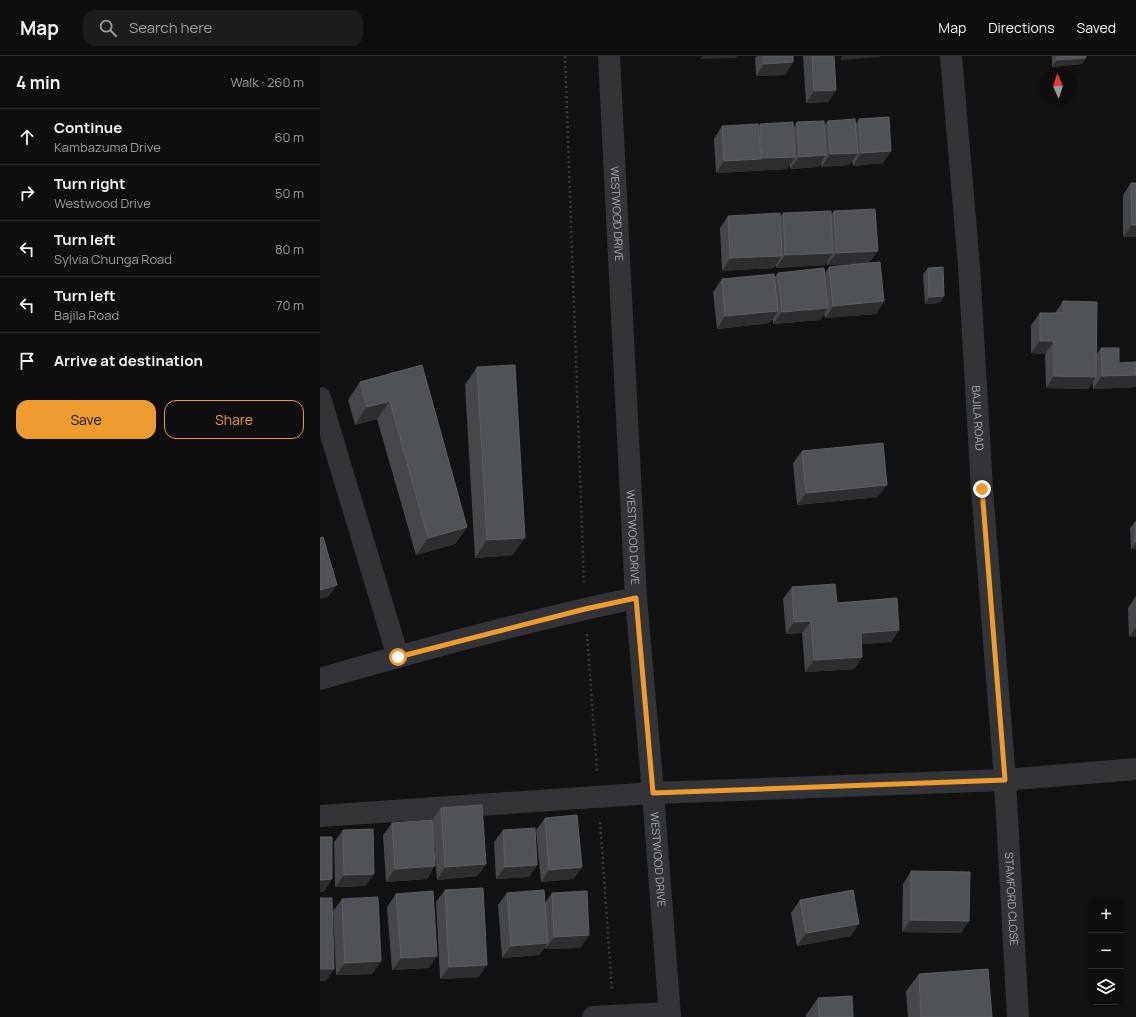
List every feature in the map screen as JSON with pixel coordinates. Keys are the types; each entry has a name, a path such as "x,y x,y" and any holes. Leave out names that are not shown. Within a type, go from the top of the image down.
{"street":[{"name":"WESTWOOD DRIVE","path":"609,56 636,598 670,1015"},
{"name":"BAJILA ROAD","path":"951,56 969,266 982,489 1005,780"},
{"path":"321,408 398,657"},
{"path":"320,679 398,657 585,609 636,598"},
{"path":"320,816 653,793 1005,780 1136,769"},
{"name":"STAMFORD CLOSE","path":"1005,780 1018,1017"},
{"path":"594,1017 670,1015"}],"path":[{"path":"565,56 585,609"}],"building":[{"path":"764,56 793,56 793,62 764,64"},
{"path":"812,56 834,56 836,90 814,91"},
{"path":"1057,56 1086,56 1086,58 1057,60"},
{"path":"889,117 891,151 861,153 859,119"},
{"path":"855,119 858,153 830,154 828,121"},
{"path":"824,121 826,155 799,157 797,122"},
{"path":"793,122 795,157 762,158 760,124"},
{"path":"758,124 761,159 724,161 722,126"},
{"path":"1131,183 1136,183 1136,225 1132,225"},
{"path":"875,209 878,251 836,253 834,211"},
{"path":"831,211 833,253 785,255 783,213"},
{"path":"780,213 782,256 730,258 728,216"},
{"path":"880,262 884,301 833,306 829,267"},
{"path":"943,267 944,296 929,297 928,268"},
{"path":"824,268 828,308 782,312 778,273"},
{"path":"774,274 778,311 725,316 722,279"},
{"path":"1063,301 1097,302 1096,377 1054,376 1054,341 1040,341 1040,313 1063,313"},
{"path":"1101,348 1119,348 1119,363 1136,362 1136,375 1102,376"},
{"path":"422,365 467,527 428,538 390,401 367,407 360,382"},
{"path":"515,365 525,538 487,540 477,367"},
{"path":"883,443 887,485 806,493 802,451"},
{"path":"1135,522 1136,522 1136,543"},
{"path":"323,537 337,585 320,590 320,538"},
{"path":"835,584 837,603 897,598 899,630 861,633 862,657 814,660 811,621 794,622 792,587"},
{"path":"482,805 486,864 445,867 441,808"},
{"path":"577,815 582,867 549,870 545,818"},
{"path":"432,820 435,866 395,869 392,823"},
{"path":"535,828 537,865 505,867 503,830"},
{"path":"373,829 374,874 344,875 343,830"},
{"path":"320,837 332,837 332,879 320,880"},
{"path":"911,871 970,872 969,921 911,920"},
{"path":"483,888 487,965 449,967 445,890"},
{"path":"544,890 548,943 511,946 507,893"},
{"path":"853,890 859,924 806,933 800,900"},
{"path":"433,891 437,956 401,958 396,894"},
{"path":"587,891 589,935 554,937 552,893"},
{"path":"378,897 381,961 345,963 342,899"},
{"path":"320,898 332,898 334,969 320,969"},
{"path":"988,969 992,1017 921,1017 919,974"},
{"path":"852,996 853,1017 819,1017 818,998"}],"route":[{"path":"398,657 585,609 636,598 653,793 1005,780 982,489"}]}
